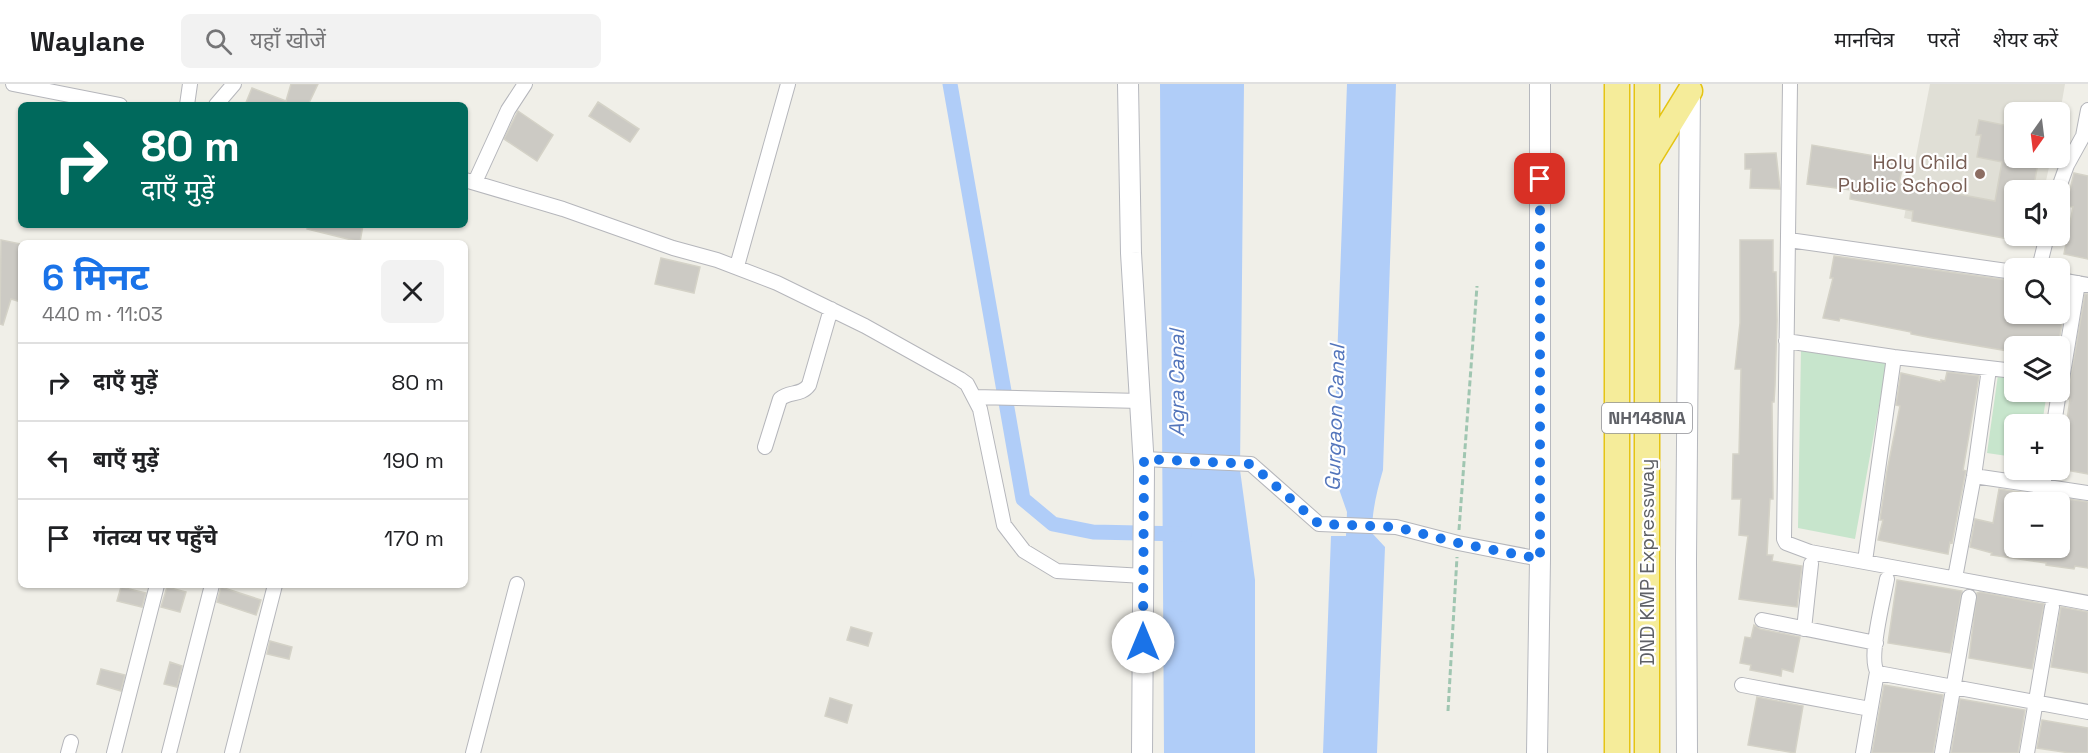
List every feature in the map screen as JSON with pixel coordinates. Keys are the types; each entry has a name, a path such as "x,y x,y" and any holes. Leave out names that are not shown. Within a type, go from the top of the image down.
{"highway":[{"name":"DND KMP Expressway","path":"1617,84 1617,753"},
{"name":"DND KMP Expressway","path":"1647,84 1647,753"},
{"path":"1647,160 1690,88"}],"street":[{"path":"13,84 105,102"},
{"path":"186,102 189,84"},
{"path":"219,102 234,84"},
{"path":"525,84 508,110 470,181 737,266 831,309 960,379 967,384 980,409 1004,525 1024,551 1058,570 1144,576"},
{"path":"737,266 788,84"},
{"path":"1128,84 1131,253 1144,459 1142,753"},
{"path":"1537,753 1540,559 1540,84"},
{"path":"1790,84 1784,539 1788,545 1796,549 2088,603"},
{"path":"1687,753 1686,561 1690,88"},
{"path":"2061,180 2064,171 2086,136 2088,110"},
{"path":"1789,240 2004,271"},
{"path":"2070,338 2083,284"},
{"path":"765,447 780,399 783,396 802,393 809,386 831,309"},
{"path":"1786,341 2004,370"},
{"path":"1865,561 1894,357"},
{"path":"1955,578 1974,476 1989,369"},
{"path":"974,397 1017,396 1140,401"},
{"path":"1144,459 1251,464 1319,524 1396,527 1458,543 1540,559"},
{"path":"1974,476 2088,493"},
{"path":"2043,486 2044,480"},
{"path":"1804,629 1810,564"},
{"path":"1863,753 1876,672 1876,643 1887,579"},
{"path":"473,753 517,584"},
{"path":"114,753 156,588"},
{"path":"169,753 211,588"},
{"path":"232,753 274,588"},
{"path":"1942,753 1969,597"},
{"path":"2027,753 2052,607"},
{"path":"1762,621 1876,643"},
{"path":"1876,672 2088,712"},
{"path":"1742,685 1870,709"}],"path":[{"path":"1448,711 1477,286"}],"shaded area":[{"name":"Holy Child Public School","path":"1930,84 2065,84 2062,102 2004,102 2004,168 2049,168 2046,180 2004,180 2004,238 1904,218"}],"green space":[{"path":"1801,348 1887,362 1855,539 1798,528"},
{"path":"1998,375 2004,376 2004,402 2045,402 2044,414 2004,414 2004,456 1987,453"}],"water":[{"name":"Agra Canal","path":"1160,84 1244,84 1240,470 1255,580 1255,753 1164,753"},
{"name":"Gurgaon Canal","path":"1347,84 1396,84 1383,470 1372,525 1372,533 1385,547 1377,753 1323,753 1331,536 1346,536 1347,512 1333,472"}],"building":[{"path":"291,84 318,84 309,102 246,102 252,88 286,101"},
{"path":"598,102 639,129 630,142 589,116"},
{"path":"518,111 553,135 537,161 504,139"},
{"path":"1979,120 2004,125 2004,168 2037,168 2035,180 2004,180 2004,238 1912,221 1913,211 1850,199 1851,190 1807,184 1812,145 1904,161 1899,183 1995,201 2002,162 1977,157 1981,135 1976,135"},
{"path":"1776,153 1780,189 1750,188 1751,169 1745,169 1745,154"},
{"path":"2074,173 2088,176 2088,259 2064,254 2066,246 2070,246 2073,207 2070,207 2070,190"},
{"path":"307,228 362,228 360,240"},
{"path":"1,240 18,243 18,301 11,299 3,325 0,324"},
{"path":"1740,240 1773,240 1777,320 1775,386 1774,402 1772,402 1773,499 1770,499 1767,555 1773,555 1772,561 1802,566 1797,607 1739,599 1748,536 1739,535 1741,499 1732,499 1733,454 1739,454 1741,369 1735,369 1740,323"},
{"path":"1834,256 2004,280 2004,324 2062,324 2060,336 2004,336 2004,350 1911,334 1911,332 1840,318 1839,321 1823,318 1833,278 1830,278"},
{"path":"661,258 700,267 694,293 655,284"},
{"path":"2085,294 2088,294 2088,474 2070,471 2070,414 2068,414 2070,382"},
{"path":"1947,372 1979,376 1963,470 1966,471 1948,554 1878,540 1883,520 1880,520 1887,471 1900,406 1896,405 1901,373 1941,382 1941,380 1945,381"},
{"path":"1999,489 2020,492 2004,492 2004,557 1991,555 1992,553 1970,547 1975,519 1993,523"},
{"path":"2070,499 2088,502 2088,568 2075,566 2074,569 2046,565 2046,563 2012,558 2070,558"},
{"path":"1897,580 1962,591 1950,653 1888,643"},
{"path":"121,588 146,593 142,607 117,601"},
{"path":"167,588 186,592 180,612 161,607"},
{"path":"221,588 261,600 256,615 217,602"},
{"path":"1977,593 2044,604 2032,669 1969,658"},
{"path":"2061,607 2088,612 2088,673 2051,667"},
{"path":"1754,625 1760,629 1800,637 1793,672 1782,669 1781,676 1750,670 1751,665 1740,663 1745,637 1751,638"},
{"path":"851,627 872,633 868,646 847,640"},
{"path":"270,641 292,647 289,659 267,654"},
{"path":"170,662 182,666 177,687 164,684"},
{"path":"101,669 125,675 121,691 97,684"},
{"path":"1884,685 1943,695 1933,753 1872,753"},
{"path":"1757,697 1803,706 1795,753 1748,745"},
{"path":"830,698 852,705 847,723 825,716"},
{"path":"1960,699 2025,710 2018,753 1951,753"},
{"path":"2042,720 2088,728 2088,753 2037,748"}],"waterway":[{"path":"950,84 1023,499 1053,524 1093,532 1184,534"}],"place":[{"name":"Holy Child Public School","path":"1980,174"}],"route":[{"path":"1143,642 1144,459 1251,464 1319,524 1396,527 1458,543 1540,559 1540,179"}]}
